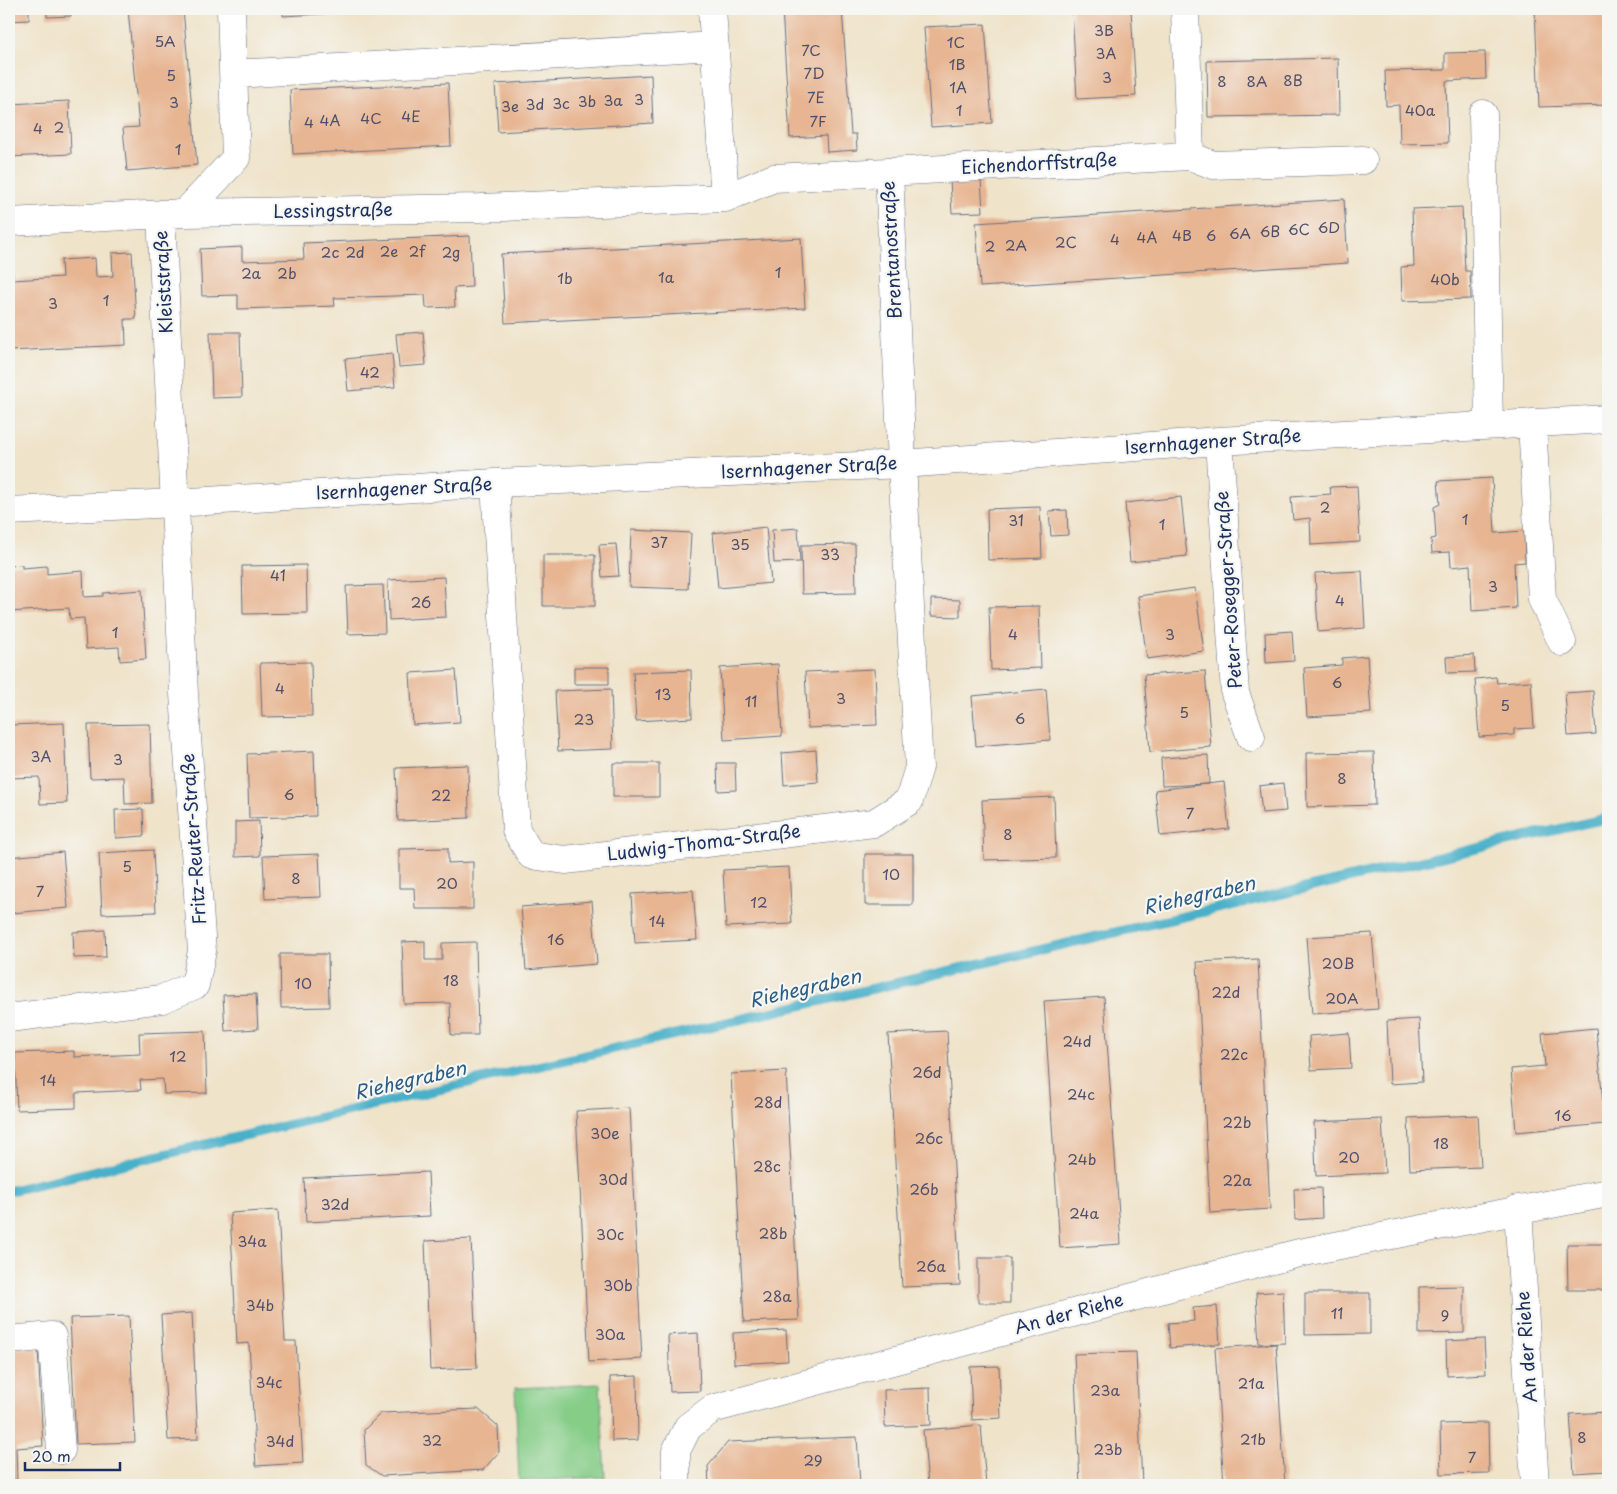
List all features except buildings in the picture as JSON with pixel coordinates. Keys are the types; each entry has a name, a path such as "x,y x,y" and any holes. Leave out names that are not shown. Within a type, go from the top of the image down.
{"street":[{"path":"173,214 236,158 231,9"},
{"path":"712,9 725,198"},
{"path":"1184,9 1190,156"},
{"path":"234,74 715,46"},
{"path":"1482,114 1489,425"},
{"name":"Eichendorffstraße","path":"889,172 1190,156 1213,166 1362,160"},
{"name":"Brentanostraße","path":"480,208 725,198 774,178 889,172 902,464"},
{"name":"Lessingstraße","path":"173,214 480,208"},
{"name":"Kleiststraße","path":"9,222 173,214 175,502"},
{"name":"Isernhagener Straße","path":"9,511 495,483 902,464 1219,441 1608,419"},
{"path":"1532,423 1542,599 1562,642"},
{"name":"Peter-Rosegger-Straße","path":"1219,441 1235,693 1251,737"},
{"name":"Ludwig-Thoma-Straße","path":"495,483 516,830 531,856 565,860 874,823 909,801 919,767 902,464"},
{"name":"Fritz-Reuter-Straße","path":"9,1018 162,999 195,985 202,951 184,694 175,502"},
{"name":"An der Riehe","path":"676,1485 676,1451 688,1428 712,1409 1298,1253 1608,1192"},
{"name":"An der Riehe","path":"1518,1210 1535,1485"},
{"path":"9,1340 52,1336 61,1450"}],"green space":[{"path":"600,1384 605,1477 519,1481 515,1388"}],"waterway":[{"name":"Riehegraben","path":"9,1191 1608,818"}]}
